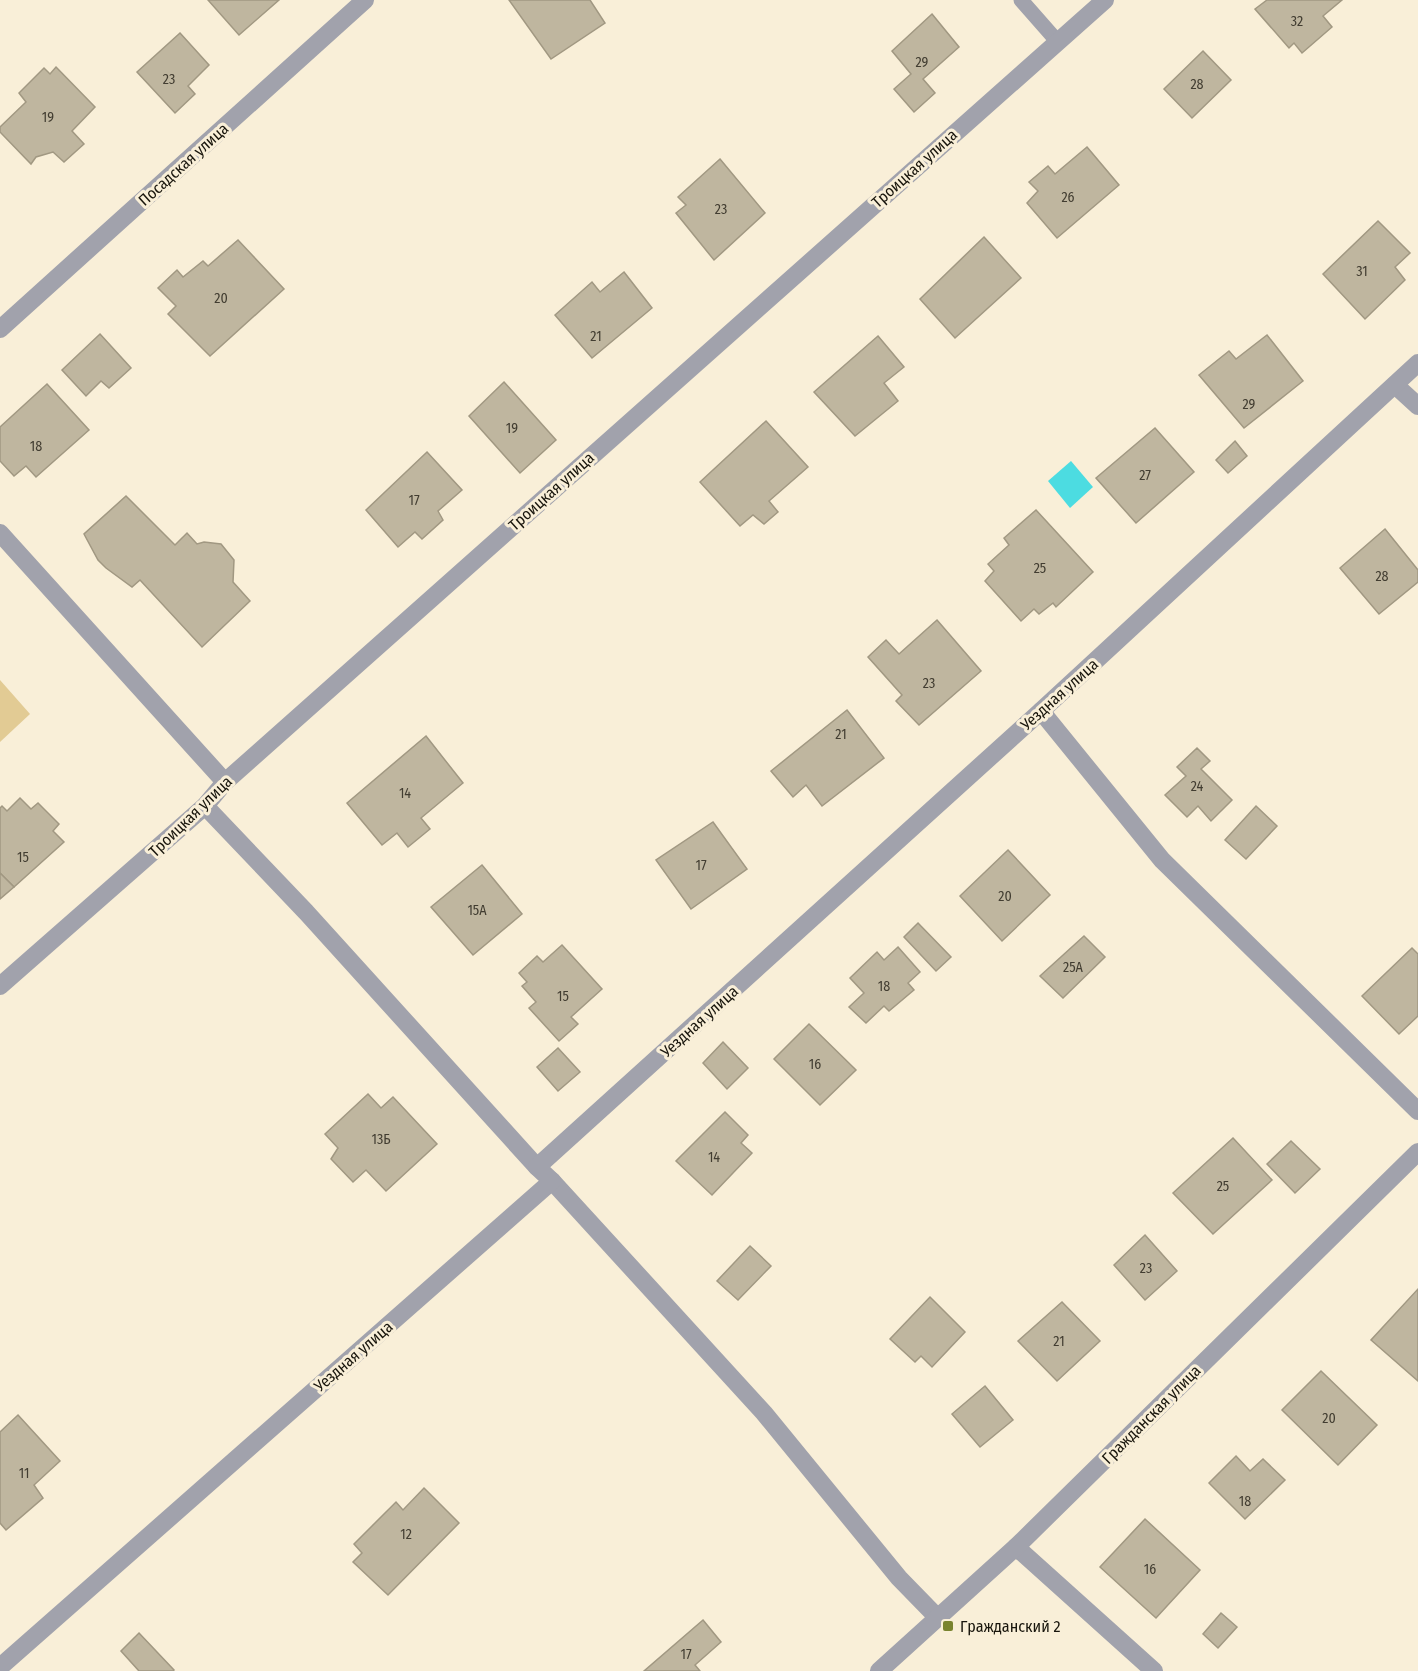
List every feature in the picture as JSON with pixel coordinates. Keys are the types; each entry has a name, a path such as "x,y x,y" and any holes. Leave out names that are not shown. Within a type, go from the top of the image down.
{"street":[{"name":"Посадская улица","path":"0,329 365,0"},
{"name":"Троицкая улица","path":"0,986 206,806 225,782 1105,0"},
{"name":"Уездная улица","path":"537,1167 1041,711 1418,363"},
{"path":"1395,386 1418,406"},
{"path":"0,533 225,782"},
{"path":"1041,711 1162,860 1418,1111"},
{"path":"206,806 306,912 764,1413 898,1578 938,1618"},
{"name":"Гражданская улица","path":"879,1671 1016,1547 1418,1152"},
{"name":"Уездная улица","path":"0,1667 552,1181"},
{"path":"1016,1547 1154,1671"}],"lane":[{"path":"1021,0 1057,41"}],"shaded area":[{"path":"0,680 30,714 0,742"}],"water":[{"path":"1071,461 1093,487 1070,508 1048,481"}],"building":[{"path":"208,0 279,0 239,35"},
{"path":"509,0 590,0 605,23 551,59"},
{"path":"1267,0 1342,0 1323,16 1332,27 1302,53 1294,43 1289,48 1255,9"},
{"path":"932,14 959,47 923,79 935,93 914,112 894,89 911,74 892,51"},
{"path":"180,33 209,65 188,86 195,94 175,113 137,72"},
{"path":"1203,51 1231,80 1192,118 1164,89"},
{"path":"56,67 95,107 72,131 84,144 64,162 53,152 36,157 31,164 0,132 0,127 26,102 19,93 44,68 50,74"},
{"path":"1087,147 1119,185 1057,238 1027,203 1038,191 1029,182 1048,166 1055,174"},
{"path":"720,159 765,213 714,260 676,213 686,205 678,197"},
{"path":"1378,221 1410,253 1395,267 1405,280 1365,319 1323,274"},
{"path":"984,237 1021,278 955,338 920,299"},
{"path":"238,240 284,289 210,356 168,314 176,306 158,288 177,270 183,277 203,261 208,266"},
{"path":"624,272 652,308 592,358 555,315 592,282 600,292"},
{"path":"100,334 131,368 109,388 101,381 86,396 62,370"},
{"path":"1267,335 1303,381 1244,428 1199,375 1229,351 1236,359"},
{"path":"878,336 904,367 884,383 898,401 855,436 814,392"},
{"path":"504,382 556,440 520,473 469,416"},
{"path":"47,384 89,430 36,477 26,466 14,476 0,461 0,427"},
{"path":"766,421 808,467 769,501 778,512 764,524 753,515 740,526 700,482"},
{"path":"1155,428 1194,472 1136,523 1096,478"},
{"path":"1235,441 1247,456 1228,473 1216,460"},
{"path":"427,452 462,490 438,511 443,520 422,539 415,532 398,547 366,510"},
{"path":"126,496 175,545 187,533 197,544 204,542 221,544 234,560 233,582 250,601 202,647 140,580 132,587 106,568 98,560 84,534"},
{"path":"1036,510 1093,572 1056,607 1053,603 1039,614 1034,609 1021,621 985,581 994,571 988,564 1009,545 1004,538"},
{"path":"1385,529 1418,570 1418,582 1379,614 1340,568"},
{"path":"937,620 981,671 919,725 896,701 902,695 868,657 886,640 899,654"},
{"path":"847,710 884,758 822,806 806,785 793,797 771,771"},
{"path":"426,736 463,783 421,818 430,829 408,847 397,833 382,845 347,803"},
{"path":"1197,748 1210,761 1201,769 1232,800 1211,821 1198,806 1187,817 1165,795 1186,776 1177,767"},
{"path":"20,798 31,809 38,803 59,824 53,831 64,842 14,887 0,873 0,808 2,806 7,811"},
{"path":"1256,806 1277,826 1246,859 1225,840"},
{"path":"713,822 747,869 691,909 656,860"},
{"path":"1008,850 1050,895 1002,941 960,896"},
{"path":"482,865 522,914 473,955 431,907"},
{"path":"0,873 14,887 0,899"},
{"path":"918,923 951,957 936,971 904,937"},
{"path":"1084,936 1105,957 1063,998 1040,976"},
{"path":"562,945 602,989 571,1017 578,1024 559,1041 529,1008 536,1002 522,986 527,982 519,973 537,956 543,962"},
{"path":"898,947 920,972 908,983 914,990 889,1011 884,1006 866,1023 849,1007 864,993 850,978 877,952 884,960"},
{"path":"1412,948 1418,954 1418,1016 1399,1034 1362,996"},
{"path":"809,1024 856,1070 820,1105 774,1059"},
{"path":"723,1042 748,1068 727,1089 703,1063"},
{"path":"558,1048 580,1072 558,1091 537,1067"},
{"path":"368,1094 381,1108 393,1097 437,1144 386,1191 366,1170 353,1182 331,1159 338,1148 325,1134"},
{"path":"725,1112 748,1135 741,1143 752,1153 712,1195 676,1161"},
{"path":"1233,1138 1272,1180 1213,1234 1173,1193"},
{"path":"1291,1141 1320,1169 1295,1193 1267,1164"},
{"path":"1145,1235 1177,1271 1145,1300 1114,1265"},
{"path":"750,1246 771,1266 738,1300 717,1281"},
{"path":"1418,1289 1418,1381 1371,1340"},
{"path":"930,1297 965,1332 932,1367 921,1356 915,1362 890,1339"},
{"path":"1062,1302 1100,1341 1057,1381 1018,1341"},
{"path":"1321,1371 1377,1425 1338,1465 1282,1410"},
{"path":"985,1386 1013,1420 980,1447 952,1414"},
{"path":"18,1415 60,1461 34,1485 43,1498 6,1530 0,1523 0,1432"},
{"path":"1236,1456 1250,1471 1263,1459 1285,1480 1245,1519 1209,1483"},
{"path":"424,1488 459,1523 388,1595 353,1562 362,1553 354,1544 396,1502 403,1510"},
{"path":"1145,1519 1200,1570 1156,1618 1100,1567"},
{"path":"1221,1613 1237,1627 1218,1648 1203,1634"},
{"path":"703,1620 721,1642 695,1665 700,1671 644,1671"},
{"path":"139,1633 173,1671 139,1671 121,1651"}],"place":[{"name":"Гражданский 2","path":"948,1626"}]}
